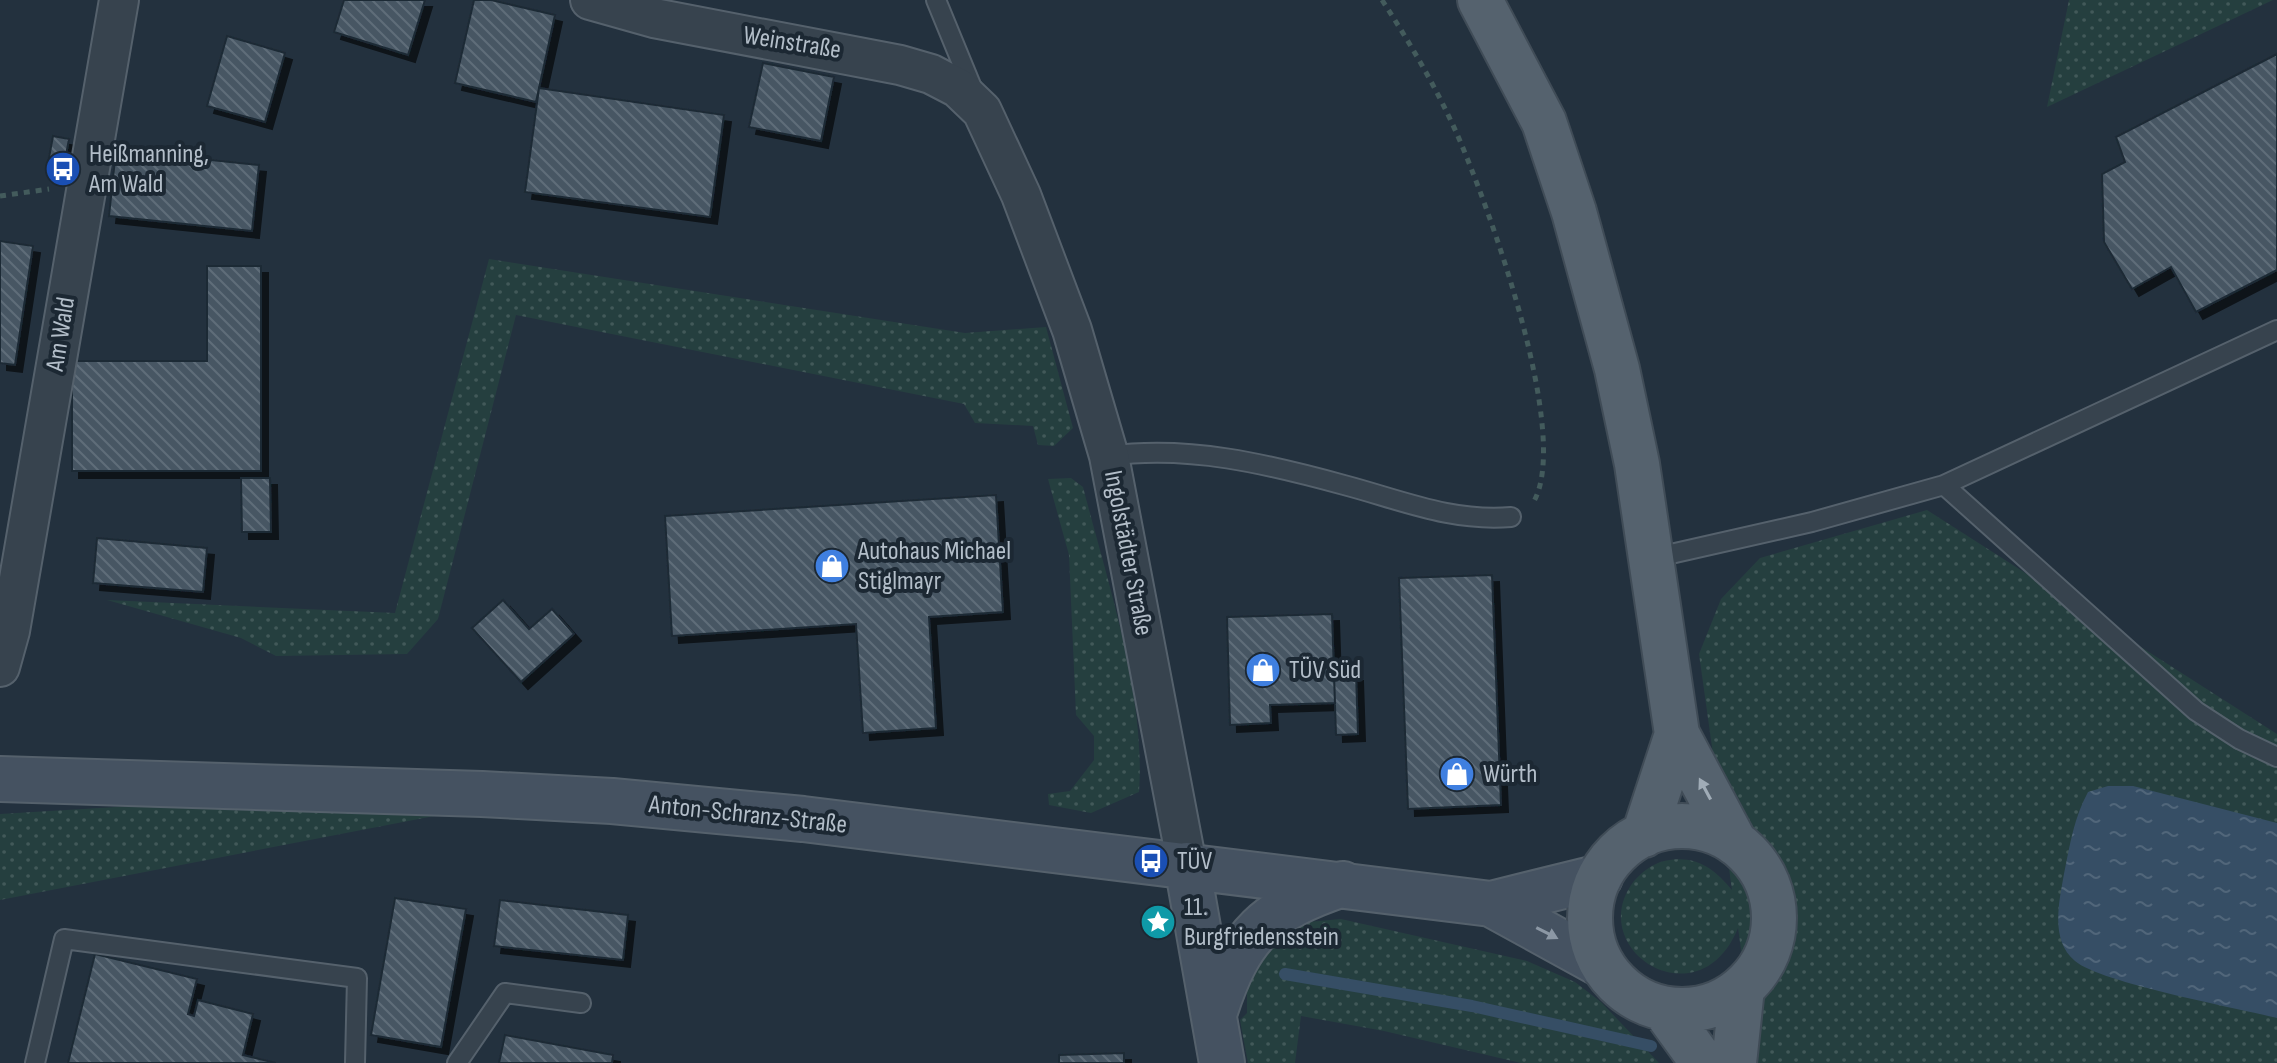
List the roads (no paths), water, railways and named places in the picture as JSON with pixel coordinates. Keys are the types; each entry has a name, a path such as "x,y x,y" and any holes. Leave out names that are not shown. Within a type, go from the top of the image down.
{"main road":[{"path":"1480,0 1544,122 1574,212 1617,369 1653,558 1677,734 1735,843 1763,874 1774,913 1767,955 1742,988 1706,1008 1664,1009 1629,994 1602,965 1593,944 1589,921 1592,899 1600,877 1618,852 1644,835 1685,827 1711,831 1735,843"},
{"path":"1644,835 1677,734"},
{"name":"Anton-Schranz-Straße","path":"0,779 612,801 1187,865 1491,904 1602,965"},
{"name":"Ingolstädter Straße","path":"1187,865 1222,1063"},
{"name":"Anton-Schranz-Straße","path":"1491,904 1600,877"},
{"name":"Ingolstädter Straße","path":"1214,1012 1233,961 1248,938 1309,896 1346,884"},
{"path":"1734,1063 1742,988"},
{"path":"1664,1009 1703,1063"}],"street":[{"name":"Am Wald","path":"0,667 15,599 119,0"},
{"name":"Weinstraße","path":"590,0 654,18 900,65 931,74 958,88 982,111"},
{"name":"Ingolstädter Straße","path":"982,111 1021,195 1072,330 1109,456 1187,865"}],"lane":[{"path":"936,0 982,111"},
{"path":"1653,558 1812,522 1944,485 2277,330"},
{"path":"1109,456 1147,451 1204,455 1258,464 1457,517 1511,517"},
{"path":"1944,485 2196,711 2239,739 2277,757"},
{"path":"35,1063 64,939 357,978 355,1063"},
{"path":"457,1063 505,993 581,1003"}],"water":[{"path":"2108,786 2133,786 2277,823 2277,1018 2112,978 2075,961 2067,952 2058,920 2073,832 2088,792"}],"waterway":[{"path":"1285,974 1472,1006 1651,1046"}],"place":[{"name":"Heißmanning, Am Wald","path":"63,169"},
{"name":"Autohaus Michael Stiglmayr","path":"832,566"},
{"name":"TÜV Süd","path":"1263,670"},
{"name":"Würth","path":"1457,774"},
{"name":"TÜV","path":"1151,861"},
{"name":"11. Burgfriedensstein","path":"1158,922"}]}
